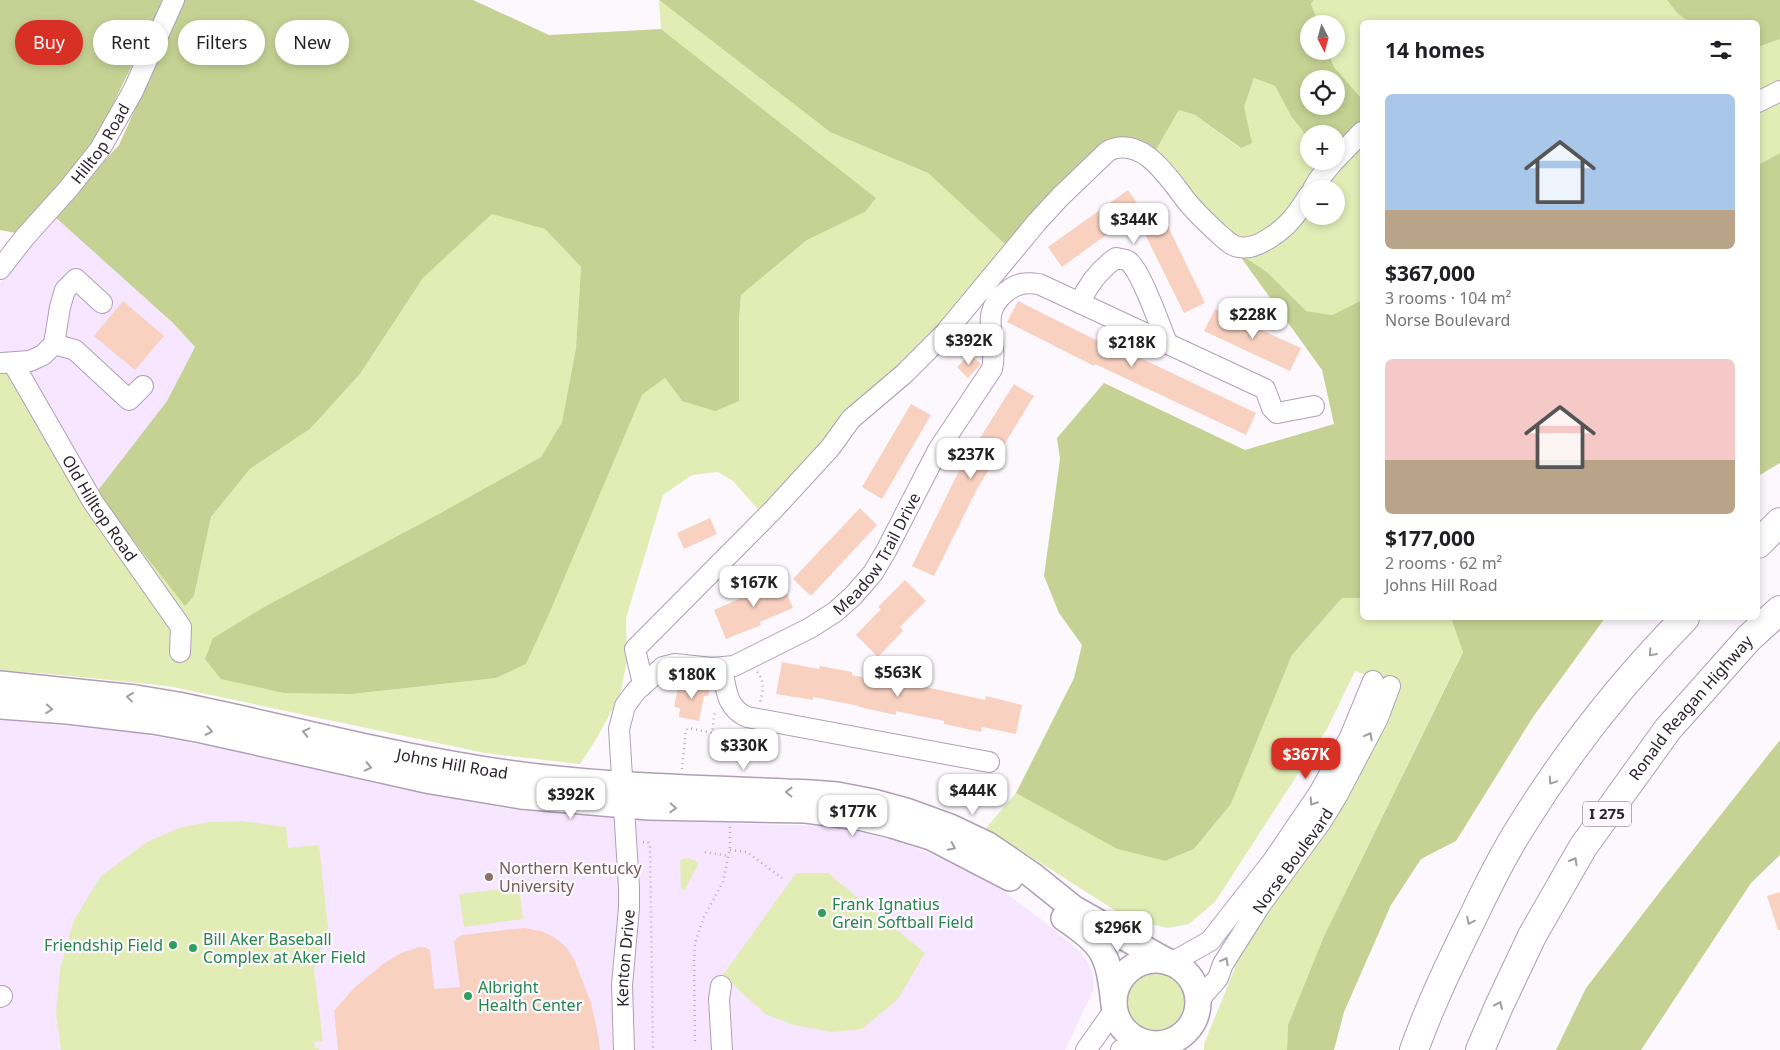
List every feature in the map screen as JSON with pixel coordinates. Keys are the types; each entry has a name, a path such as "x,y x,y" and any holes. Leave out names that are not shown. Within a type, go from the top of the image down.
{"highway":[{"path":"1760,542 1780,522"},
{"name":"Ronald Reagan Highway","path":"1480,1050 1532,936 1583,847 1668,729 1749,638 1780,610"},
{"path":"1414,1050 1457,949 1494,874 1522,825 1559,770 1611,701 1663,640 1683,620"}],"main road":[{"name":"Johns Hill Road","path":"0,684 178,704 441,762 526,776 681,808 806,810 892,825 931,837 1008,876 1087,934 1103,952 1107,960 1114,1006"},
{"name":"Johns Hill Road","path":"0,706 67,711 153,721 202,730 431,781 521,796 811,793 846,797 906,811 950,827 988,845 1032,875 1073,908 1170,962"},
{"path":"1188,1050 1196,1010 1196,988 1189,976 1180,967 1170,962 1155,960 1142,962 1130,968 1121,978 1115,990 1114,1006 1116,1016 1122,1027 1138,1045 1166,1042 1177,1038 1186,1030 1196,1010"}],"street":[{"name":"Hilltop Road","path":"0,269 100,149 133,91 174,0"},
{"path":"1760,101 1780,91"},
{"path":"1345,150 1360,134"},
{"path":"643,684 635,649 774,508 830,448 851,418 895,383 945,333 1037,222 1108,151 1114,148 1132,148 1146,156 1177,187 1185,200 1210,226 1232,245 1241,248 1260,244 1281,232 1300,209"},
{"path":"1320,180 1327,170"},
{"path":"1080,303 1090,283 1107,265 1116,258 1127,260 1133,266 1142,283 1167,343"},
{"path":"6,363 30,360 43,356 54,344 60,307 65,290 76,279 102,303"},
{"name":"Meadow Trail Drive","path":"623,795 619,729 625,706 636,690 664,667 674,664 699,668 734,666 810,628 835,612 853,596 873,573 938,450 992,369 994,354 990,324 994,307 1001,296 1013,287 1029,282 1039,284 1265,389 1272,408 1277,413 1314,406"},
{"path":"54,344 75,350 129,400 143,386"},
{"name":"Old Hilltop Road","path":"6,363 93,502 181,627 180,652"},
{"path":"722,668 730,703 740,714 757,719 989,762"},
{"name":"Norse Boulevard","path":"1170,962 1210,941 1272,862 1319,793 1382,684 1378,718 1337,796 1321,822 1260,904 1223,964 1218,978 1201,998 1196,1010"},
{"name":"Kenton Drive","path":"623,795 629,908 622,985 624,1050"},
{"path":"721,986 719,999 722,1050"},
{"path":"1086,1050 1114,1006"}],"path":[{"path":"746,659 762,676 764,684 757,719"},
{"path":"682,773 686,730 689,728 712,733 716,704 730,703"},
{"path":"695,1041 695,942 702,922 723,882 730,850 730,820"},
{"path":"634,842 648,842 650,846 653,1050"},
{"path":"730,850 748,852 782,878"},
{"path":"705,852 729,856"}],"shaded area":[{"path":"54,216 173,323 195,347 167,401 96,493 0,372 0,283"},
{"name":"Northern Kentucky University","path":"0,720 131,732 235,751 382,785 509,809 654,821 824,826 856,830 898,841 954,863 1003,891 1083,954 1092,971 1093,991 1065,1050 0,1050"}],"green space":[{"path":"0,0 164,0 154,20 93,20 93,65 132,65 94,143 21,234 0,230"},
{"path":"184,0 473,0 549,35 661,29 876,198 865,212 807,240 741,295 739,319 739,401 715,411 682,401 665,378 642,395 526,664 496,678 352,694 284,693 221,679 205,659 213,638 264,607 541,457 562,422 576,348 581,267 545,229 492,214 423,278 360,374 310,429 250,469 211,517 194,596 185,606 96,493 167,401 195,347 173,323 54,216 119,145 155,65 168,65 168,36"},
{"path":"659,0 830,132 928,173 1006,245 980,283 762,514 733,481 718,472 692,475 663,495 626,618 627,661 620,695 597,738 580,764 485,753 168,686 0,670 0,372 25,372 96,493 194,596 211,517 250,469 310,429 360,374 423,278 493,213 545,229 581,267 576,348 562,422 541,457 264,607 213,638 352,694 496,678 526,664 642,395 665,378 682,401 739,319 741,295 807,240 865,212 876,198 661,29"},
{"path":"659,0 1314,0 1311,4 1315,15 1300,15 1300,60 1331,60 1337,70 1300,70 1300,115 1345,115 1345,80 1360,97 1360,126 1345,144 1345,125 1300,125 1300,128 1291,116 1275,86 1254,78 1244,107 1252,143 1241,148 1195,115 1179,110 1152,157 1119,146 1006,245 928,173 830,132"},
{"path":"1314,0 1667,0 1677,13 1686,20 1360,20 1360,97 1345,80 1345,70 1337,70 1331,60 1345,60 1345,15 1315,15 1311,4"},
{"path":"1667,0 1780,0 1780,39 1760,46 1760,20 1686,20 1677,13"},
{"path":"1780,39 1780,153 1760,164 1760,46"},
{"path":"1254,78 1275,86 1291,116 1300,128 1300,170 1345,170 1345,142 1360,126 1360,301 1332,315 1305,311 1267,272 1237,252 1179,204 1146,168 1179,110 1195,115 1240,148 1244,107"},
{"path":"1780,153 1780,463 1760,475 1760,164"},
{"path":"1237,252 1267,272 1306,311 1332,315 1360,301 1360,598 1342,598 1292,655 1231,804 1194,849 1165,861 1117,849 1016,793 1074,678 1082,645 1059,613 1044,576 1060,459 1057,438 1104,383 1245,450 1334,424 1322,370"},
{"path":"1342,598 1360,598 1360,620 1452,620 1463,651 1324,936 1288,1025 1287,1050 1204,1050 1204,1044 1235,968 1231,964 1397,687 1355,671 1327,729 1215,902 1189,924 1167,928 1127,918 986,828 1016,793 1117,849 1165,861 1194,849 1231,804 1292,655"},
{"path":"1452,620 1604,620 1533,717 1456,841 1421,859 1391,905 1344,1012 1334,1050 1287,1050 1288,1025 1324,936 1463,652"},
{"path":"1780,740 1780,855 1751,883 1641,1050 1556,1050 1586,988"},
{"name":"Friendship Field","path":"242,821 286,827 288,848 319,845 328,928 314,969 323,1041 314,1042 315,1048 319,1048 319,1050 61,1050 56,1013 60,969 74,920 101,876 147,842 179,828 210,822"},
{"path":"689,858 697,862 698,865 684,891 681,888 680,861"},
{"name":"Frank Ignatius Grein Softball Field","path":"796,873 828,873 925,953 898,999 862,1029 832,1032 794,1025 765,1014 723,975"},
{"path":"519,887 523,919 464,927 459,894"},
{"path":"1156,972 1173,977 1181,985 1186,1002 1181,1019 1173,1027 1156,1032 1139,1027 1131,1019 1126,1002 1131,985 1139,977"}],"building":[{"path":"1128,190 1150,222 1163,216 1205,303 1184,313 1135,214 1062,267 1048,247"},
{"path":"123,301 164,336 135,370 94,336"},
{"path":"1018,301 1112,348 1113,345 1256,413 1246,435 1095,364 1094,366 1007,322"},
{"path":"1215,309 1301,348 1290,371 1204,331"},
{"path":"970,354 981,364 968,378 957,367"},
{"path":"1014,384 1034,396 977,489 934,576 912,566 958,473"},
{"path":"911,404 931,415 882,499 862,487"},
{"path":"860,508 877,525 811,596 793,579"},
{"path":"710,518 717,534 684,549 677,533"},
{"path":"780,577 793,608 760,622 761,625 726,639 714,610 746,596 744,592"},
{"path":"905,580 926,601 900,627 903,631 878,657 856,635 881,609 878,607"},
{"path":"782,662 819,669 820,666 852,672 852,675 909,687 903,682 985,700 986,696 1022,705 1016,734 982,727 981,732 944,724 944,721 896,711 896,715 813,697 813,700 776,694"},
{"path":"689,681 710,685 708,696 704,696 699,721 679,717 680,708 674,707 678,688 687,690"},
{"path":"1780,892 1780,930 1778,930 1767,896"},
{"name":"Albright Health Center","path":"524,928 541,931 554,937 565,946 574,959 591,1003 600,1050 338,1050 334,1011 354,988 383,964 399,954 419,947 425,947 430,950 434,989 460,987 454,942 457,938 462,935"}],"place":[{"name":"Northern Kentucky University","path":"489,877"},
{"name":"Frank Ignatius Grein Softball Field","path":"822,913"},
{"name":"Friendship Field","path":"173,945"},
{"name":"Bill Aker Baseball Complex at Aker Field","path":"193,948"},
{"name":"Albright Health Center","path":"468,996"}]}
